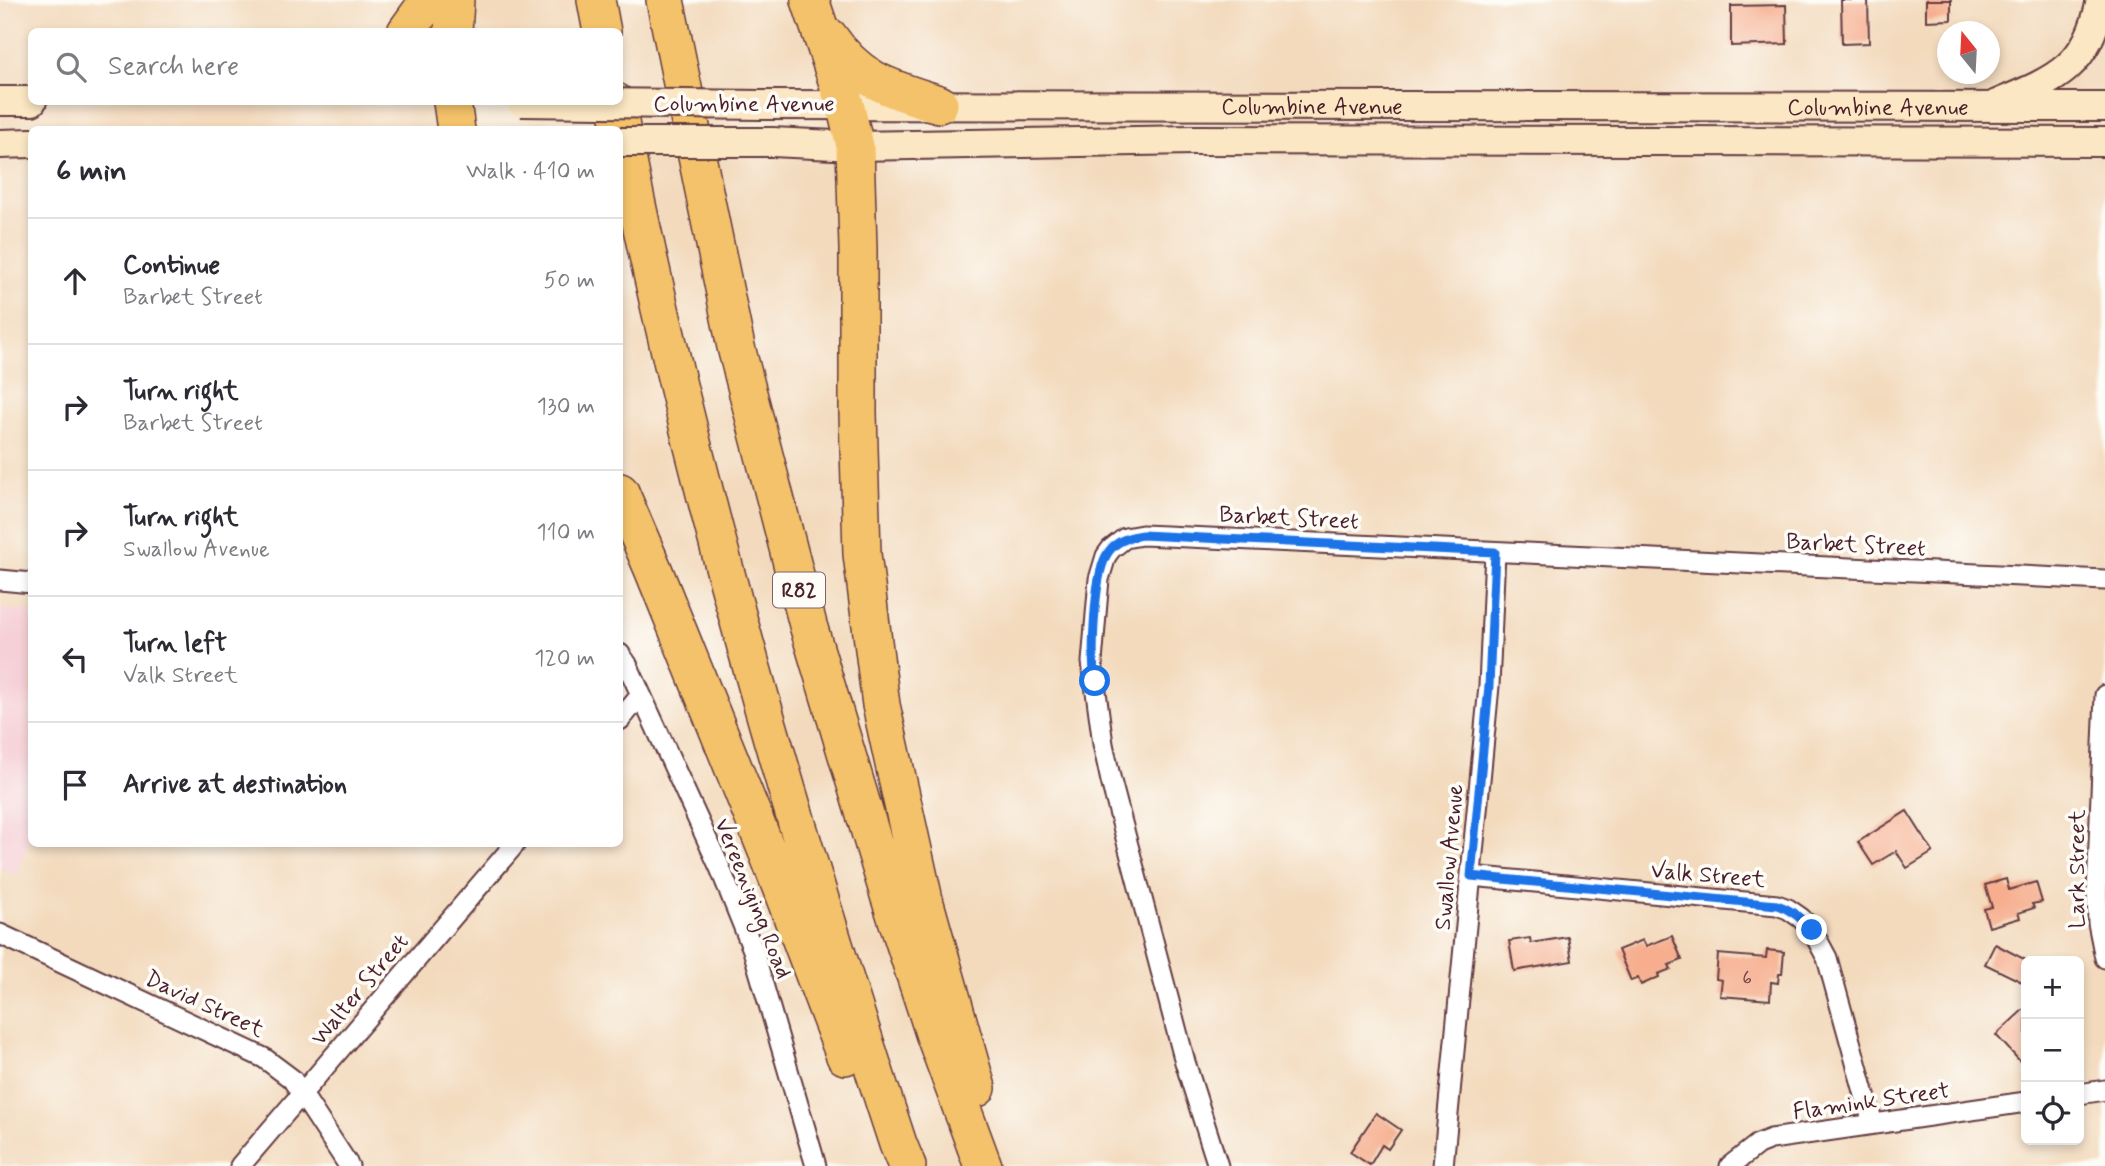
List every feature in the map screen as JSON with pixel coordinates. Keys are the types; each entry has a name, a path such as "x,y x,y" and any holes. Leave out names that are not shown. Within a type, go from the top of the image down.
{"highway":[{"path":"409,28 429,0"},
{"path":"453,28 455,0"},
{"path":"596,0 601,28"},
{"name":"R82","path":"665,0 736,347 808,625 889,895 934,1033 983,1166"},
{"path":"815,12 845,104 855,146 862,554 881,705 906,824 996,1166"},
{"path":"815,12 843,56 864,75 889,87 939,104"},
{"path":"452,105 455,126"},
{"path":"617,105 621,126"},
{"path":"623,136 660,317 725,573 816,891 902,1155"},
{"path":"623,499 771,861 839,1043 862,1093 902,1155"}],"main road":[{"path":"1984,109 2050,80 2068,68 2090,37 2101,0"},
{"path":"0,101 28,100"},
{"name":"Columbine Avenue","path":"623,103 1984,109 2105,107"},
{"name":"Columbine Avenue","path":"623,142 772,142 855,146 1193,140 2105,142"},
{"path":"0,144 28,143"}],"street":[{"name":"Barbet Street","path":"1218,1166 1185,1062 1103,744 1092,662 1099,579 1106,556 1117,543 1125,538 1142,535 2105,580"},
{"name":"Swallow Avenue","path":"1443,1166 1489,686 1495,552"},
{"path":"0,580 28,583"},
{"name":"Vereeniging Road","path":"623,658 720,868 753,950 816,1166"},
{"name":"Lark Street","path":"2105,695 2097,892 2098,923 2105,958"},
{"path":"623,716 640,696"},
{"name":"Walter Street","path":"240,1166 511,847"},
{"name":"Valk Street","path":"1471,876 1777,905 1788,909 1812,930 1827,958 1873,1124"},
{"name":"David Street","path":"0,934 264,1058 292,1079 349,1166"},
{"path":"2084,1093 2105,1090"},
{"name":"Flamink Street","path":"1731,1166 1758,1144 1771,1139 2021,1103"}],"shaded area":[{"path":"0,609 28,611 28,843 17,874 0,868"}],"building":[{"path":"1841,0 1868,0 1869,43 1842,44"},
{"path":"1926,0 1951,0 1951,20 1926,21"},
{"path":"1786,5 1787,44 1731,46 1731,6"},
{"path":"1907,811 1933,852 1907,868 1896,851 1873,865 1858,842"},
{"path":"2006,879 2009,890 2036,882 2042,902 2032,904 2034,908 2018,913 2020,918 1989,927 1984,909 1992,907 1985,885"},
{"path":"1672,936 1682,960 1669,965 1671,969 1658,974 1659,977 1641,985 1638,978 1631,981 1618,950 1643,940 1646,946"},
{"path":"1568,937 1572,961 1514,971 1509,941 1530,938 1531,943"},
{"path":"1995,944 2021,957 2021,982 1985,964"},
{"path":"1767,950 1784,952 1782,974 1779,974 1778,983 1771,982 1770,1000 1720,996 1722,980 1716,979 1718,954 1766,958"},
{"path":"2021,1012 2021,1062 1996,1035"},
{"path":"1376,1113 1401,1130 1388,1149 1382,1145 1370,1165 1350,1152"}],"route":[{"path":"1095,681 1092,650 1099,579 1106,556 1125,538 1142,535 1495,552 1489,686 1471,876 1777,905 1801,918 1812,930"}]}
